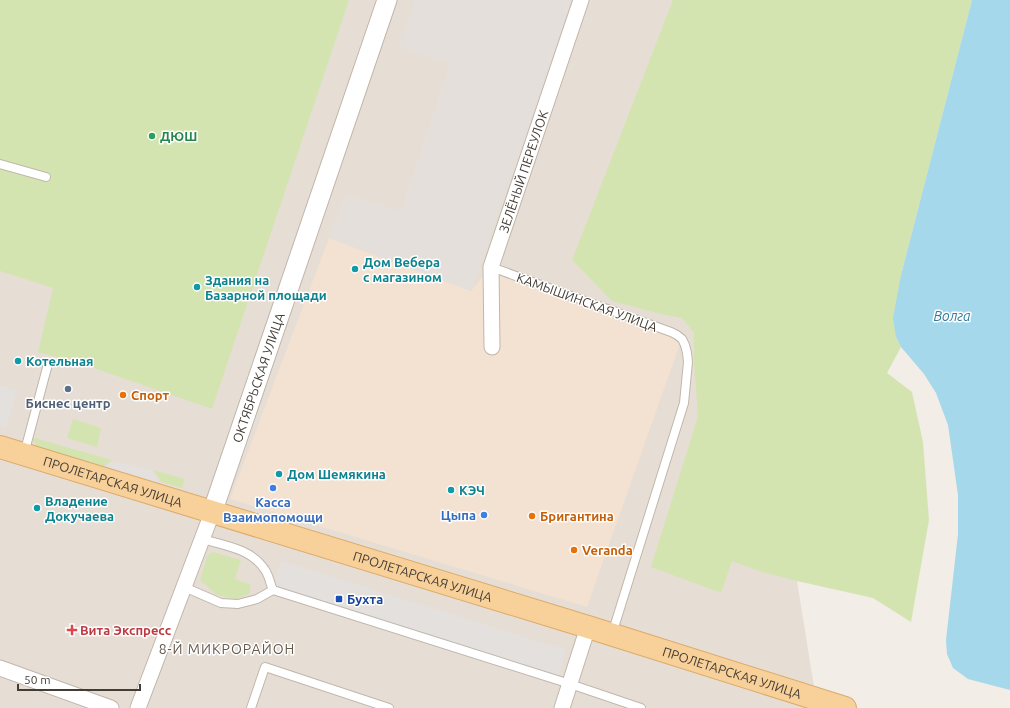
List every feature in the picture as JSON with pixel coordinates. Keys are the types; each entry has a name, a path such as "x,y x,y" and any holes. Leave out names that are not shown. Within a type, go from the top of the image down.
{"main road":[{"name":"ПРОЛЕТАРСКАЯ УЛИЦА","path":"0,448 611,634 845,708"}],"street":[{"name":"ОКТЯБРЬСКАЯ УЛИЦА","path":"138,708 212,513 387,0"},
{"name":"ЗЕЛЁНЫЙ ПЕРЕУЛОК","path":"492,347 491,268 581,0"},
{"path":"562,708 588,627"},
{"path":"0,668 111,708"}],"lane":[{"path":"0,164 46,177"},
{"name":"КАМЫШИНСКАЯ УЛИЦА","path":"491,268 671,332 682,339 685,345 688,358 684,403 611,634"},
{"path":"24,455 48,364"},
{"path":"202,539 240,550 255,558 266,570 273,590"},
{"path":"184,587 221,603 238,604 257,599 273,590 641,708"},
{"path":"251,708 265,667 389,708"}],"shaded area":[{"path":"0,0 911,0 797,581 816,699 843,708 0,708"},
{"path":"415,0 572,0 471,291 329,238 346,194 401,211 450,64 399,47"},
{"path":"329,238 471,291 491,267 683,335 587,607 230,499"},
{"path":"0,385 17,391 6,428 0,426"},
{"path":"113,461 152,470 159,483 104,468"},
{"path":"281,561 566,650 558,681 273,590"}],"green space":[{"name":"ДЮШ","path":"0,0 349,0 212,409 82,364 38,352 53,288 0,271"},
{"path":"673,0 972,0 901,275 896,337 901,347 887,373 912,392 923,442 929,520 911,622 873,598 762,572 732,561 721,593 651,567 698,416 694,360 694,333 682,318 612,301 572,260"},
{"path":"73,419 101,428 97,447 67,438"},
{"path":"31,437 112,460 103,467 37,447"},
{"path":"154,470 185,479 182,488 161,482"},
{"path":"213,552 241,560 235,579 251,585 249,594 236,599 217,595 200,580 207,556"}],"water":[{"name":"Волга","path":"972,0 1010,0 1010,690 968,679 953,668 947,654 946,640 958,534 958,495 948,425 936,393 924,374 901,347 896,337 893,318 901,275"}],"place":[{"name":"ДЮШ","path":"152,136"},
{"name":"Дом Вебера с магазином","path":"355,269"},
{"name":"Здания на Базарной площади","path":"197,287"},
{"name":"Котельная","path":"18,361"},
{"name":"Биснес центр","path":"68,389"},
{"name":"Спорт","path":"123,395"},
{"name":"Дом Шемякина","path":"279,474"},
{"name":"Касса Взаимопомощи","path":"273,488"},
{"name":"КЭЧ","path":"451,490"},
{"name":"Владение Докучаева","path":"37,508"},
{"name":"Цыпа","path":"484,515"},
{"name":"Бригантина","path":"532,516"},
{"name":"Veranda","path":"574,550"},
{"name":"Бухта","path":"339,599"},
{"name":"Вита Экспресс","path":"72,630"}],"district":[{"name":"8-Й МИКРОРАЙОН","path":"227,649"}]}
